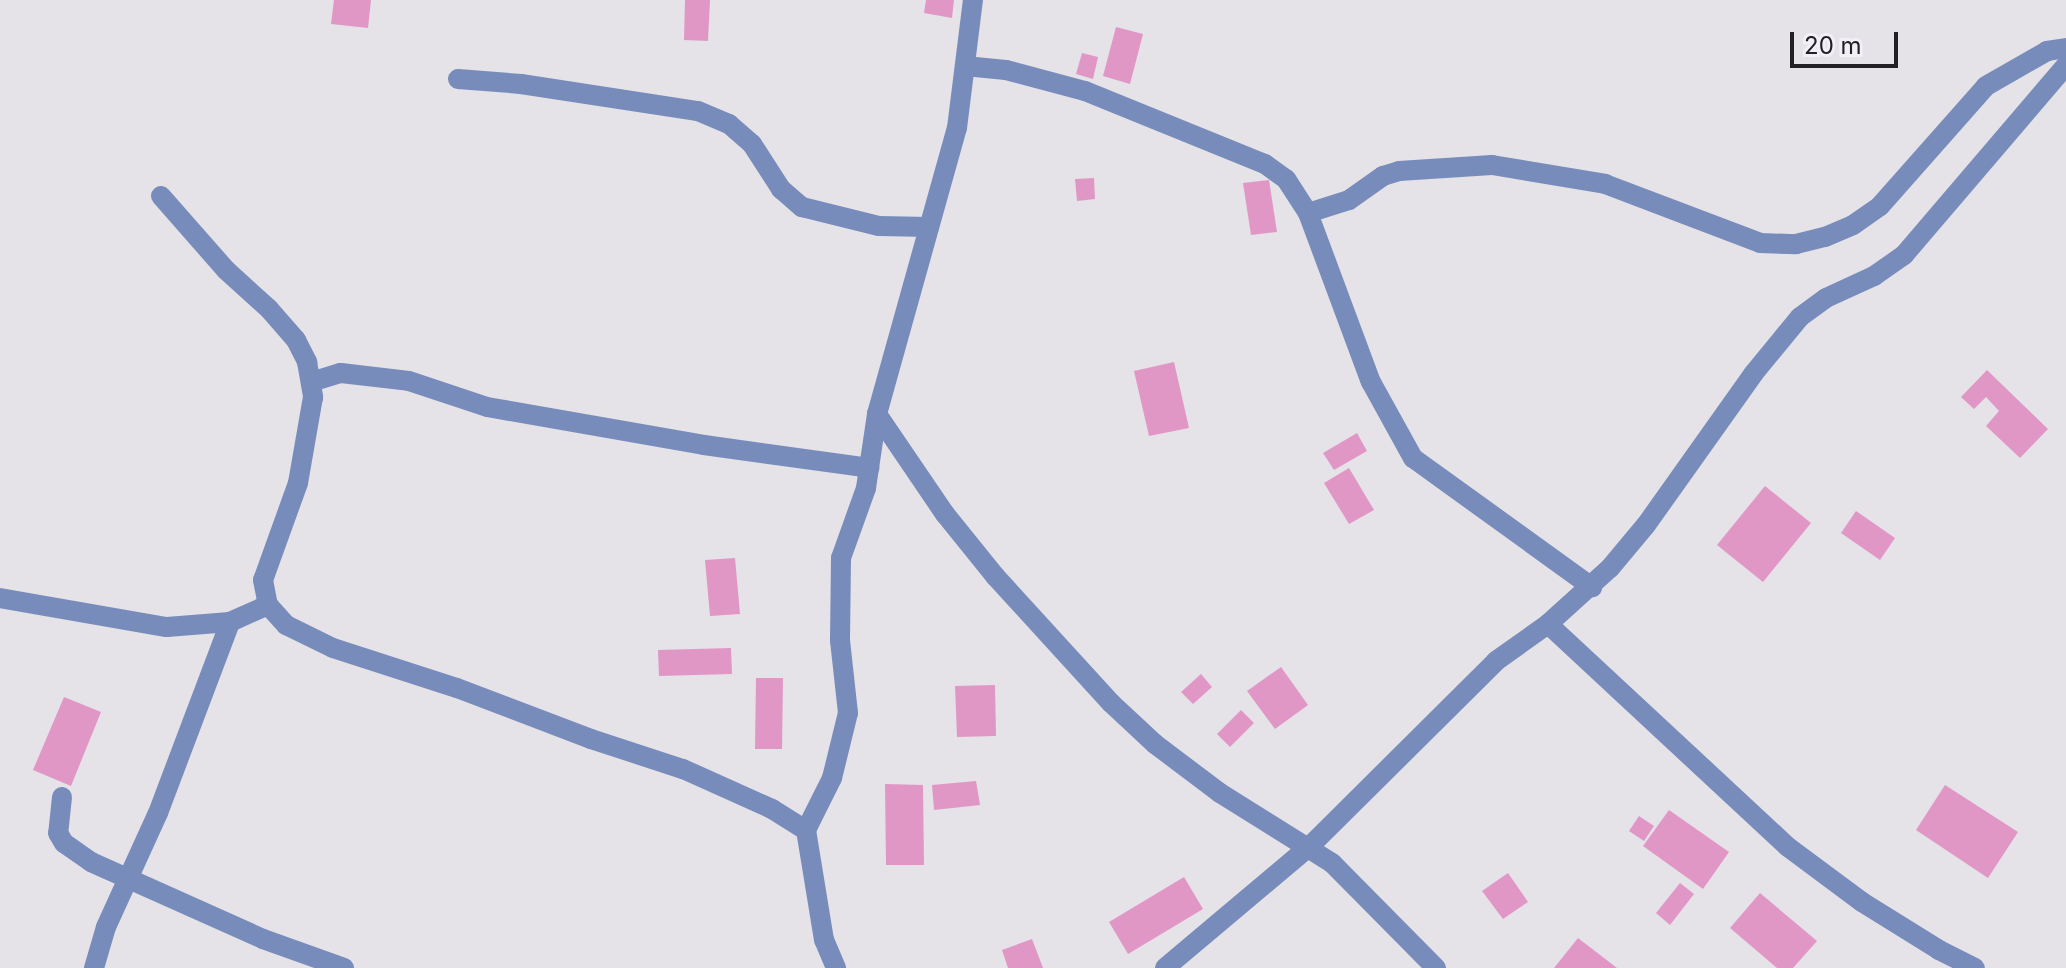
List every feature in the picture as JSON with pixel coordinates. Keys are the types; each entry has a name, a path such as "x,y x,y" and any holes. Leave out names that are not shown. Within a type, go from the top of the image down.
{"street":[{"path":"836,968 824,940 806,830 832,778 848,713 840,640 841,558 859,509 877,414 957,128 973,0"},
{"path":"1308,213 1349,200 1383,176 1399,171 1492,165 1605,184 1760,243 1796,244 1853,225 1880,206 1986,86 2047,51 2066,48"},
{"path":"965,66 1006,70 1062,83 1265,164 1286,179 1308,213 1371,382 1413,458 1592,587"},
{"path":"1165,968 1310,846 1496,661 1548,624 1592,587 1646,525 1715,424 1794,324 1826,298 1874,276 1904,255 2063,74"},
{"path":"458,79 521,84 698,111 729,124 752,144 781,189 802,207 879,226 929,227"},
{"path":"161,196 226,270 269,309 296,340 307,362 313,397 298,483 263,580 268,605 286,625 333,648 457,688 591,739 683,769 772,809 806,830"},
{"path":"311,382 341,373 409,381 487,407 719,448 869,468"},
{"path":"877,414 955,526 1111,703 1155,744 1220,793 1310,846 1359,889 1436,968"},
{"path":"0,598 44,603 153,627 230,622 268,605"},
{"path":"94,968 106,927 208,688 230,622"},
{"path":"1548,624 1788,847 1862,902 1939,950 1975,968"},
{"path":"62,797 58,833 64,843 128,881 263,939 344,968"}],"building":[{"path":"334,0 371,0 368,28 331,24"},
{"path":"685,0 710,0 708,41 684,40"},
{"path":"926,0 954,0 952,18 924,13"},
{"path":"1116,27 1143,34 1130,84 1103,76"},
{"path":"1082,53 1098,57 1093,79 1076,74"},
{"path":"1094,178 1095,199 1077,201 1075,179"},
{"path":"1269,180 1277,232 1251,235 1243,183"},
{"path":"1174,362 1189,428 1149,436 1134,371"},
{"path":"1987,370 2048,429 2020,458 1986,426 1999,411 1986,397 1974,409 1961,397"},
{"path":"1357,433 1367,451 1334,470 1323,453"},
{"path":"1349,468 1374,510 1349,524 1324,483"},
{"path":"1765,486 1811,523 1763,582 1717,545"},
{"path":"1856,511 1895,538 1880,560 1841,533"},
{"path":"735,558 740,614 710,616 705,560"},
{"path":"731,648 732,674 659,676 658,650"},
{"path":"1281,667 1308,705 1275,729 1247,691"},
{"path":"1201,674 1212,687 1193,704 1181,692"},
{"path":"756,678 783,678 782,749 755,749"},
{"path":"995,685 996,736 957,737 955,686"},
{"path":"64,697 101,712 71,786 33,770"},
{"path":"1241,710 1254,723 1230,747 1217,734"},
{"path":"976,781 980,805 934,810 932,785"},
{"path":"885,784 923,785 924,865 886,865"},
{"path":"1945,785 2018,832 1988,878 1916,830"},
{"path":"1669,810 1729,852 1703,889 1643,846"},
{"path":"1639,816 1654,826 1644,841 1629,831"},
{"path":"1508,873 1528,902 1503,919 1482,891"},
{"path":"1184,877 1203,909 1128,954 1109,922"},
{"path":"1680,883 1694,894 1670,925 1656,913"},
{"path":"1760,893 1817,941 1793,968 1777,968 1730,928"},
{"path":"1578,938 1617,968 1554,968"},
{"path":"1032,939 1043,968 1008,968 1002,950"}]}
